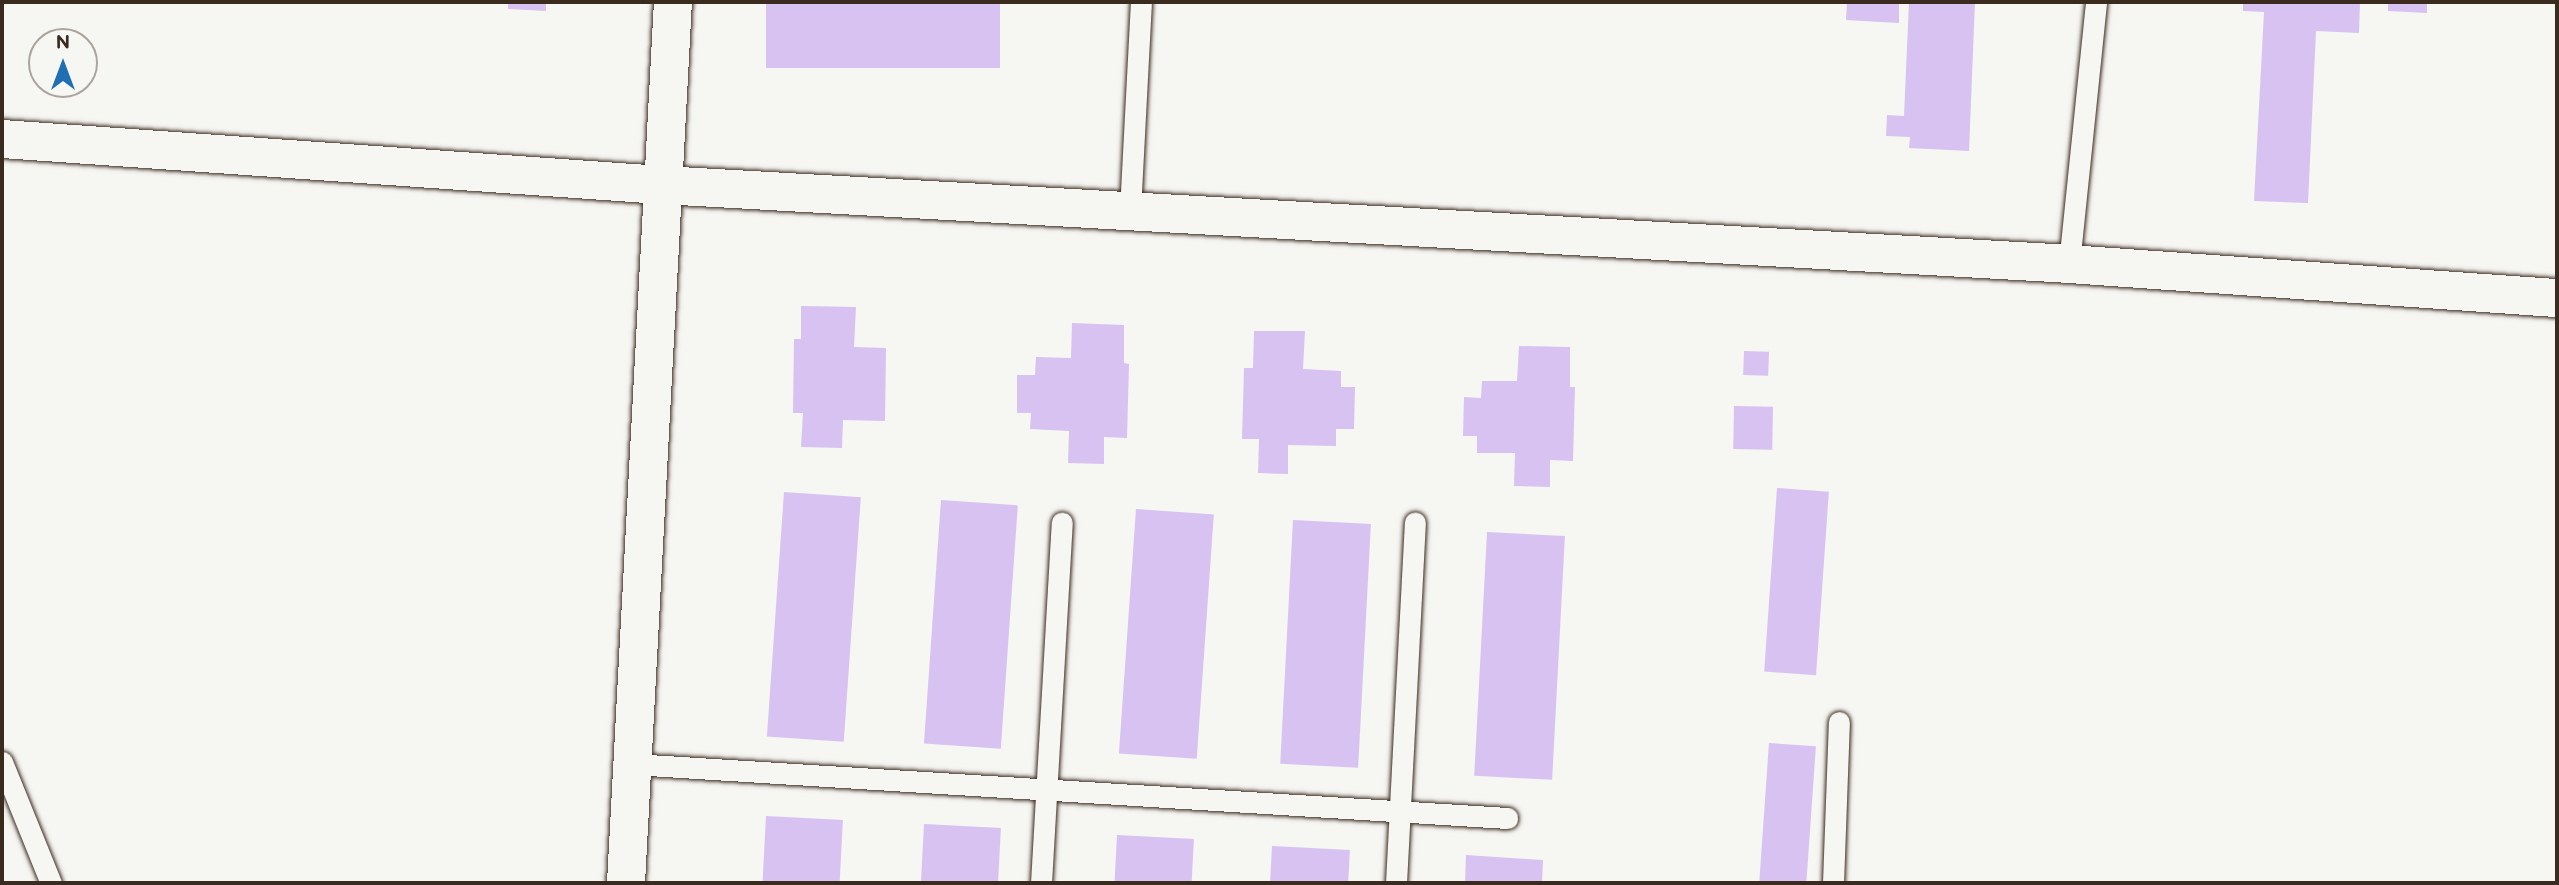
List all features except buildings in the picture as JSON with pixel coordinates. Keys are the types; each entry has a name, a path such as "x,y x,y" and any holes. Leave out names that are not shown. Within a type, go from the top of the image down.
{"street":[{"path":"626,883 673,2"},
{"path":"2,139 662,185 2069,264 2557,298"}],"lane":[{"path":"1130,211 1129,162 1141,2"},
{"path":"2069,264 2096,2"},
{"path":"1041,883 1062,523"},
{"path":"1396,883 1415,523"},
{"path":"1833,883 1839,722"},
{"path":"2,762 51,883"},
{"path":"632,764 1507,818"}]}
